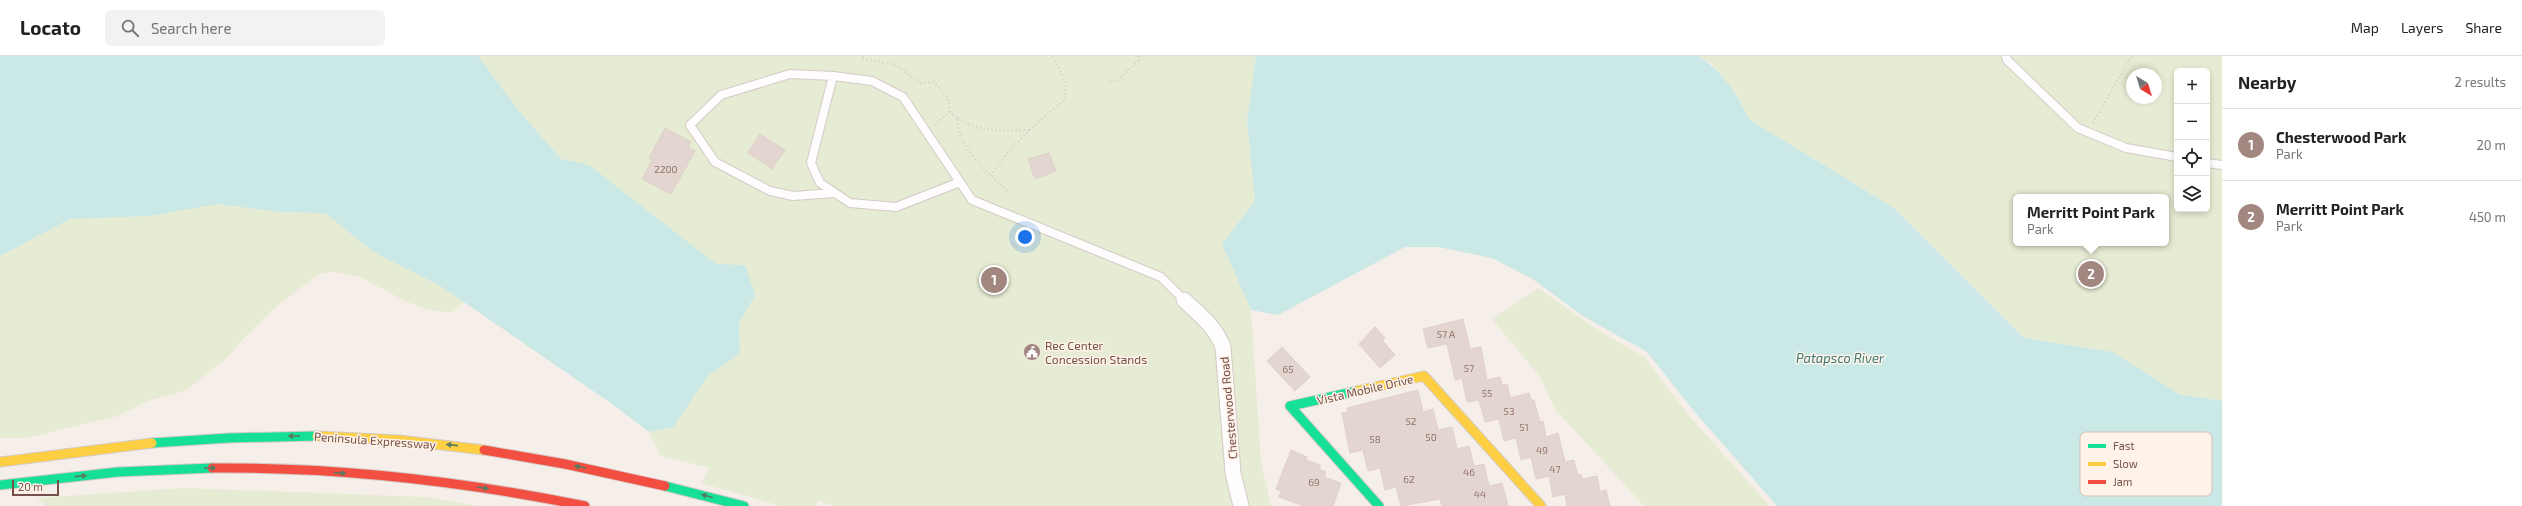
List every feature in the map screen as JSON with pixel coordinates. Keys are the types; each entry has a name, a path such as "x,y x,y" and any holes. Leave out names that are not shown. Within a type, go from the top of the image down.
{"main road":[{"name":"Vista Mobile Drive","path":"1379,506 1290,406 1424,376 1541,506"},
{"name":"Peninsula Expressway","path":"0,462 114,445 174,440 289,435 334,436 456,446 556,462 636,478 744,506"},
{"path":"0,485 189,468 296,470 386,476 460,485 585,506"}],"street":[{"name":"Chesterwood Road","path":"1184,300 1210,323 1218,333 1223,347 1233,473 1241,506"}],"lane":[{"path":"2006,56 2007,60 2078,128 2126,148 2174,156"},
{"path":"834,192 793,196 770,191 715,162 690,125 721,95 790,74 872,80 903,98 972,200 1161,277 1184,300"},
{"path":"833,76 811,163 820,183 850,203 896,207 960,182"},
{"path":"2210,163 2222,165"}],"path":[{"path":"863,56 862,59 893,64 921,83 934,82 948,98 950,112 965,124 981,129 1030,130"},
{"path":"991,176 998,164 1030,130 1065,100 1066,84 1052,56"},
{"path":"1110,82 1117,81 1138,61 1139,56"},
{"path":"2088,132 2132,56"},
{"path":"1063,79 1068,75"},
{"path":"926,132 950,112"},
{"path":"958,118 956,128 981,168 1009,192"}],"green space":[{"path":"478,56 1256,56 1247,120 1255,201 1222,244 1251,310 1261,461 1271,506 833,506 818,500 817,506 780,506 701,483 710,468 661,456 649,432 673,427 708,376 740,353 739,324 755,295 589,166 561,159 519,111"},
{"path":"1698,56 2222,56 2222,401 2179,394 2113,352 2024,338 1894,208 1750,120 1735,92 1711,63"},
{"path":"218,204 278,212 325,213 375,253 442,287 465,302 450,313 426,309 405,301 360,277 335,272 319,274 278,305 243,339 228,357 185,391 150,400 118,416 27,438 0,438 0,256 70,219 149,216"},
{"path":"1538,288 1595,328 1644,357 1691,418 1770,506 1644,506 1555,409 1540,377 1492,319"},
{"path":"184,488 425,497 479,506 46,506 37,498"}],"water":[{"path":"0,56 478,56 519,111 561,159 589,165 716,264 745,265 755,295 739,324 740,353 708,376 673,427 649,432 612,404 442,287 375,253 325,213 278,212 218,204 149,216 70,219 0,256"},
{"name":"Patapsco River","path":"1256,56 1698,56 1715,68 1735,92 1750,120 1894,208 2024,338 2113,352 2179,394 2222,401 2222,506 1777,506 1693,410 1647,352 1583,316 1531,278 1492,258 1438,247 1405,247 1278,315 1251,310 1222,244 1255,201 1247,120"}],"building":[{"path":"665,128 691,142 688,147 695,151 671,194 642,179 652,160 649,158"},
{"path":"760,134 785,150 772,169 748,153"},
{"path":"1049,153 1056,171 1035,179 1028,159"},
{"path":"1463,319 1470,349 1481,347 1487,380 1500,377 1502,385 1507,384 1510,398 1529,393 1531,400 1534,400 1540,422 1543,421 1546,437 1558,433 1565,462 1574,460 1578,475 1581,474 1582,479 1597,476 1600,492 1606,490 1610,506 1567,506 1565,494 1553,497 1549,476 1536,479 1531,457 1521,460 1516,438 1504,441 1499,419 1485,422 1479,400 1467,402 1462,378 1455,380 1447,344 1428,348 1423,329"},
{"path":"1375,327 1385,338 1382,340 1395,355 1380,368 1359,344"},
{"path":"1282,347 1310,377 1295,391 1267,361"},
{"path":"1418,390 1423,412 1433,409 1438,430 1452,427 1457,449 1469,446 1474,466 1484,464 1489,486 1502,483 1508,506 1442,506 1440,499 1401,506 1396,487 1385,490 1380,468 1368,471 1363,450 1350,453 1342,413 1348,412 1347,408"},
{"path":"1291,450 1307,457 1306,460 1320,465 1320,470 1326,472 1324,477 1341,483 1333,506 1304,506 1279,497 1281,491 1276,489"}],"traffic: fast":[{"path":"1357,391 1290,406 1379,506"},
{"path":"152,443 228,438 317,436"},
{"path":"0,485 118,472 212,468"},
{"path":"665,486 744,506"}],"traffic: slow":[{"path":"1357,391 1424,376 1541,506"},
{"path":"317,436 399,440 484,450"},
{"path":"0,462 152,443"}],"traffic: jam":[{"path":"484,450 565,464 665,486"},
{"path":"212,468 306,470 399,477 492,489 585,506"}],"place":[{"name":"Merritt Point Park","path":"2091,274"},
{"name":"Chesterwood Park","path":"994,280"},
{"name":"Rec Center Concession Stands","path":"1032,352"}]}
